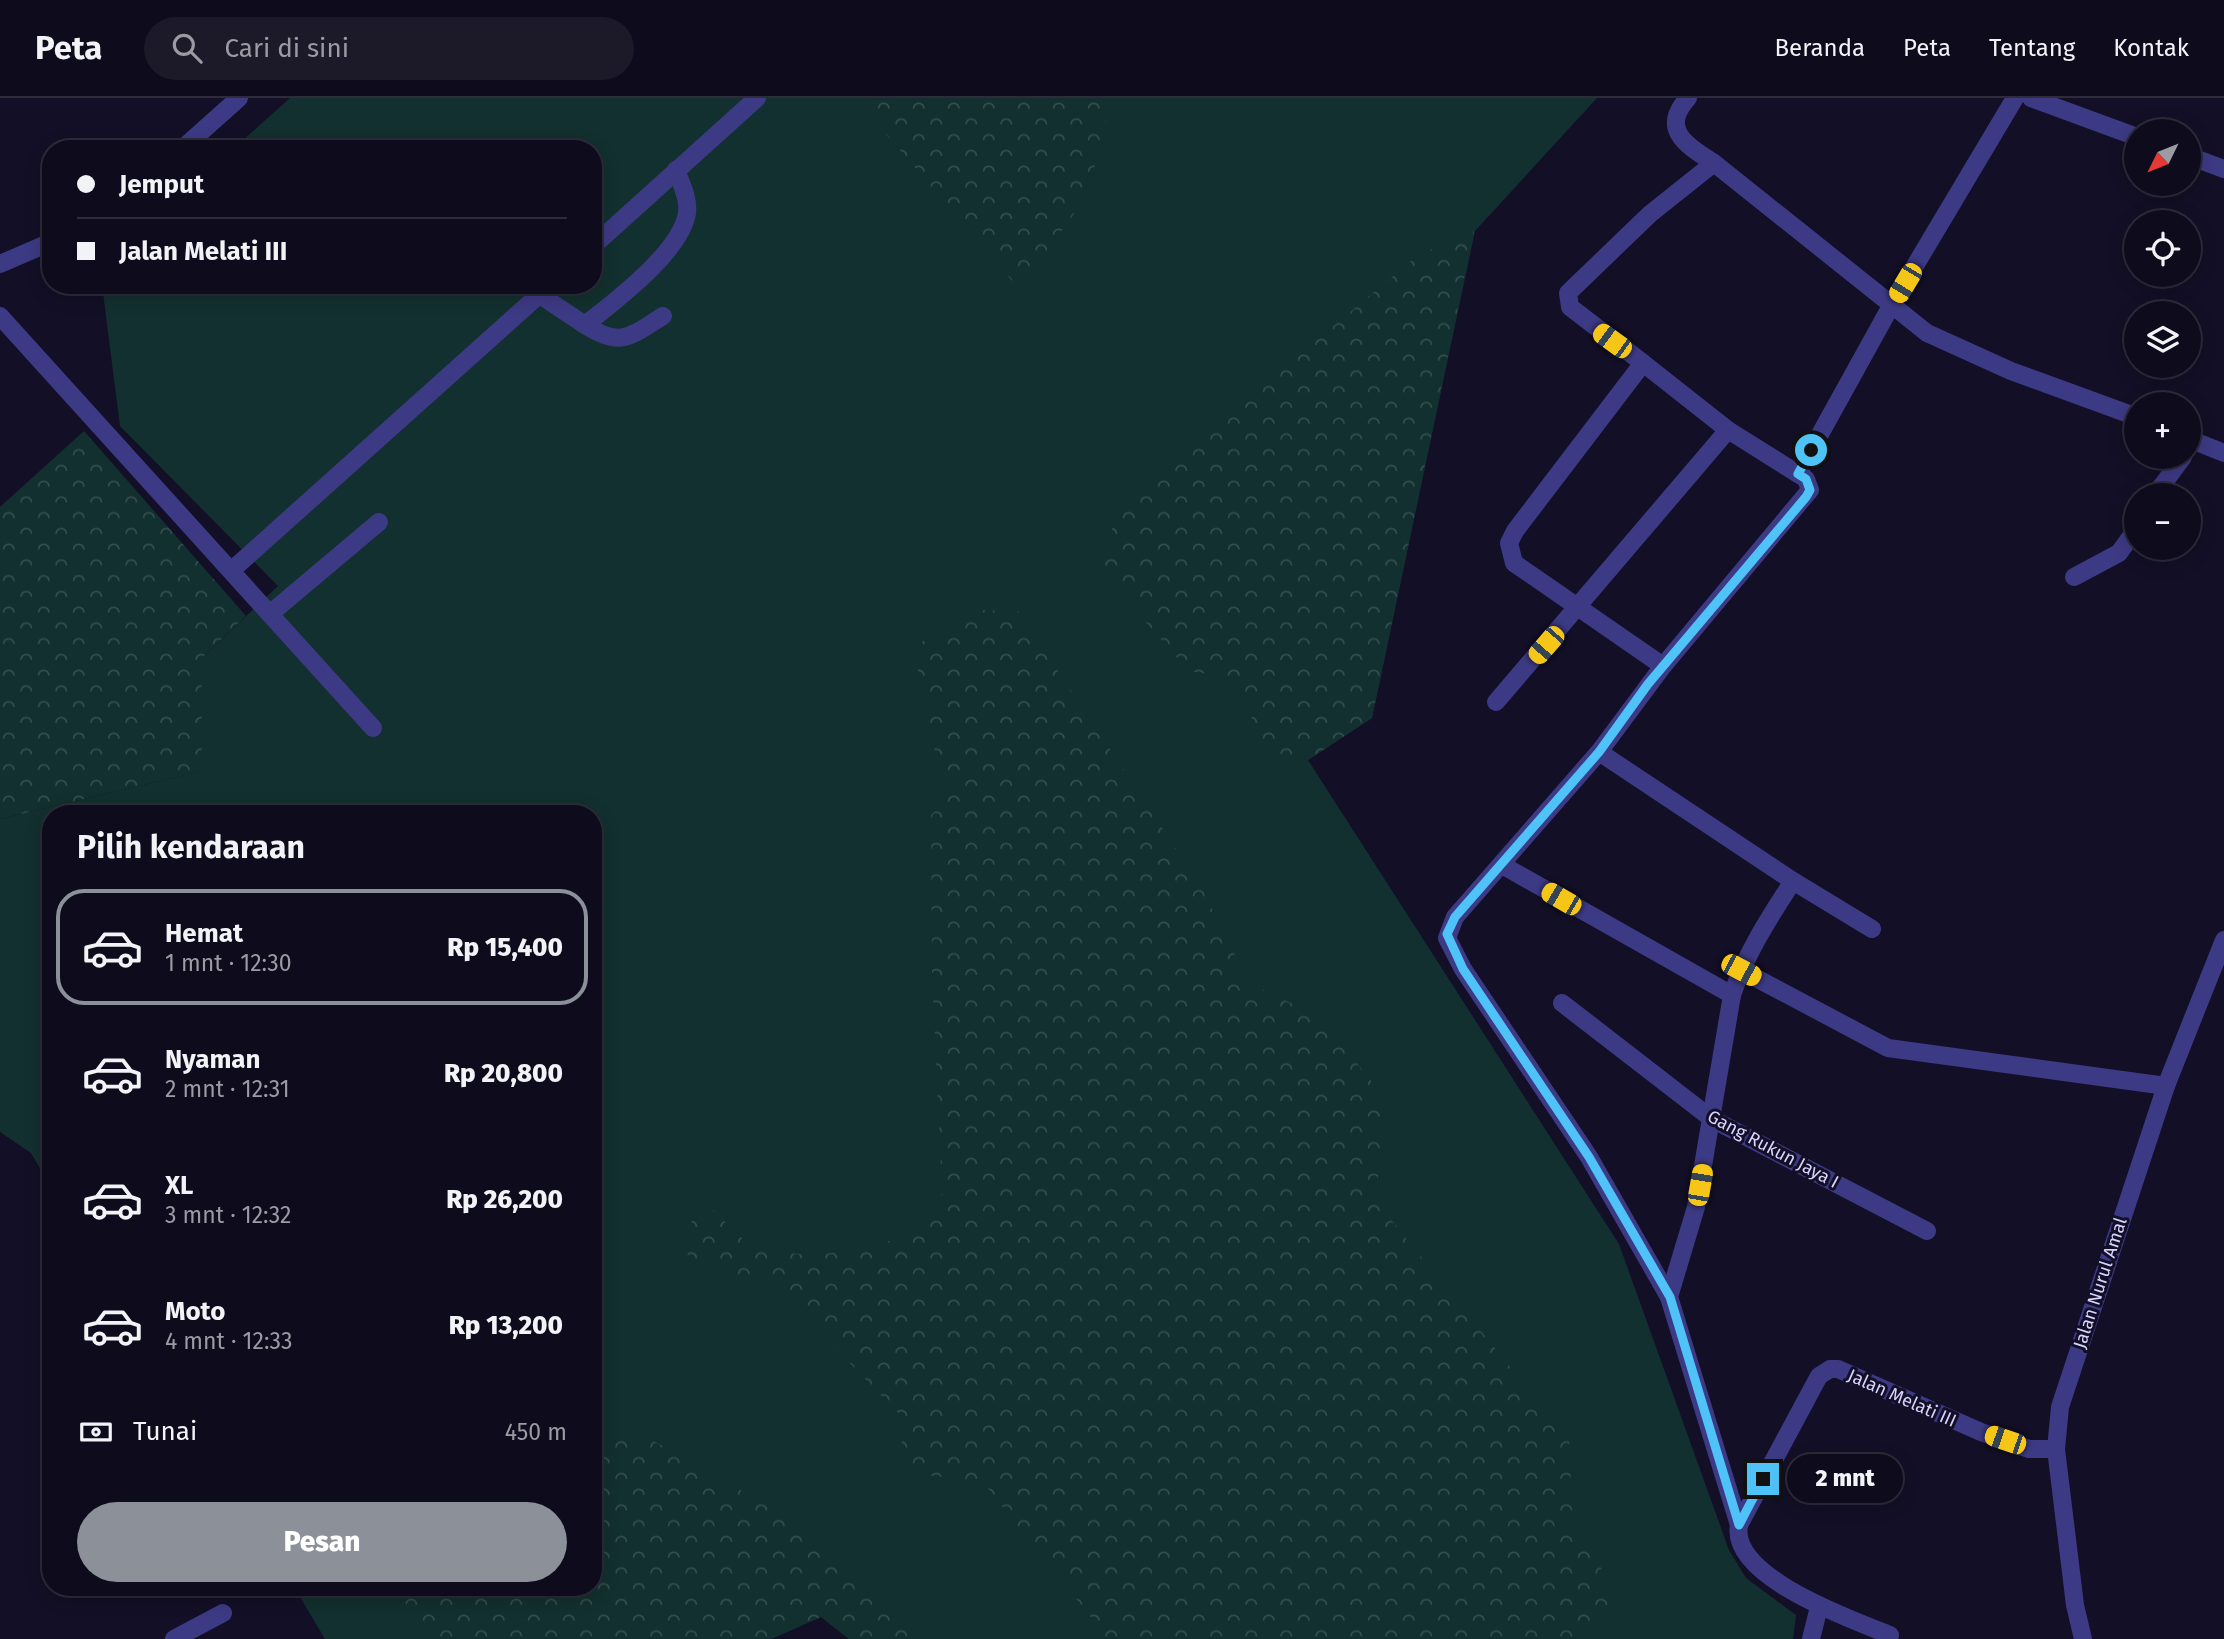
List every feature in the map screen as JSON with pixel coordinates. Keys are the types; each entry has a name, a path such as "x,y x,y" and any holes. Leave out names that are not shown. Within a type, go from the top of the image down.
{"street":[{"path":"192,140 239,98"},
{"path":"602,238 758,98"},
{"path":"1688,98 1680,107 1676,122 1679,136 1685,144 1714,163 1927,333 1962,351 2124,412"},
{"path":"1798,474 1891,306 2015,98"},
{"path":"2031,98 2124,132"},
{"path":"2202,161 2224,169"},
{"path":"1714,163 1650,214 1568,293 1570,307 1728,430 1798,474 1810,490 1663,666 1599,752 1455,917 1447,931 1450,946 1589,1157 1670,1297 1739,1525 1738,1539 1753,1561 1767,1574 1819,1607 1890,1635"},
{"path":"585,325 634,284 677,235 687,212 676,170"},
{"path":"0,264 42,246"},
{"path":"232,570 541,294"},
{"path":"550,294 585,325 604,336 620,339 663,316"},
{"path":"0,316 373,728"},
{"path":"1643,363 1509,543 1514,563 1663,666"},
{"path":"1496,702 1728,430"},
{"path":"2201,446 2224,453"},
{"path":"271,613 379,522"},
{"path":"2074,577 2119,553 2124,546"},
{"path":"1599,752 1793,881 1872,929"},
{"path":"1502,865 1732,995"},
{"path":"1670,1297 1696,1207 1732,995 1761,930 1793,881"},
{"name":"Jalan Nurul Amal","path":"2083,1639 2075,1605 2056,1449 2060,1407 2166,1086 2224,940"},
{"path":"1741,970 1888,1048 2166,1086"},
{"name":"Gang Rukun Jaya I","path":"1562,1003 1712,1119 1927,1231"},
{"name":"Jalan Melati III","path":"1739,1525 1812,1388 1819,1376 1829,1369 1838,1369 2029,1449 2056,1449"},
{"path":"1811,1639 1819,1607"},
{"path":"174,1639 223,1613"}],"green space":[{"path":"290,98 1597,98 1475,231 1372,718 1308,760 1619,1244 1729,1550 1746,1578 1796,1615 1793,1639 849,1639 821,1617 771,1639 325,1639 299,1596 602,1596 602,805 59,805 202,771 202,658 278,586 120,426 103,294 602,294 602,140 243,140"},
{"path":"855,98 1112,98 1087,196 1019,289"},
{"path":"1474,231 1372,718 1308,760 1255,749 1251,713 1241,679 1189,671 1096,566 1123,503 1418,255"},
{"path":"84,431 246,616 202,658 202,771 59,805 42,805 42,809 0,819 0,507"},
{"path":"973,610 1018,611 1199,883 1249,983 1320,1017 1376,1087 1383,1118 1376,1201 1569,1440 1573,1533 1610,1579 1614,1611 1584,1639 1093,1639 1094,1621 982,1481 915,1474 900,1458 904,1419 777,1288 689,1260 683,1234 698,1212 713,1210 755,1251 818,1255 881,1245 936,1218 942,1193 932,973 931,815 957,790 936,757 913,647"},
{"path":"42,809 42,1172 31,1153 0,1132 0,819"},
{"path":"602,1434 645,1436 765,1504 906,1623 916,1639 849,1639 821,1617 771,1639 435,1639 399,1596 602,1596"}],"route":[{"path":"1763,1479 1739,1525 1670,1297 1589,1157 1463,969 1450,946 1447,931 1455,917 1599,752 1648,684 1806,497 1810,490 1808,484 1806,479 1798,474 1811,450"}]}
